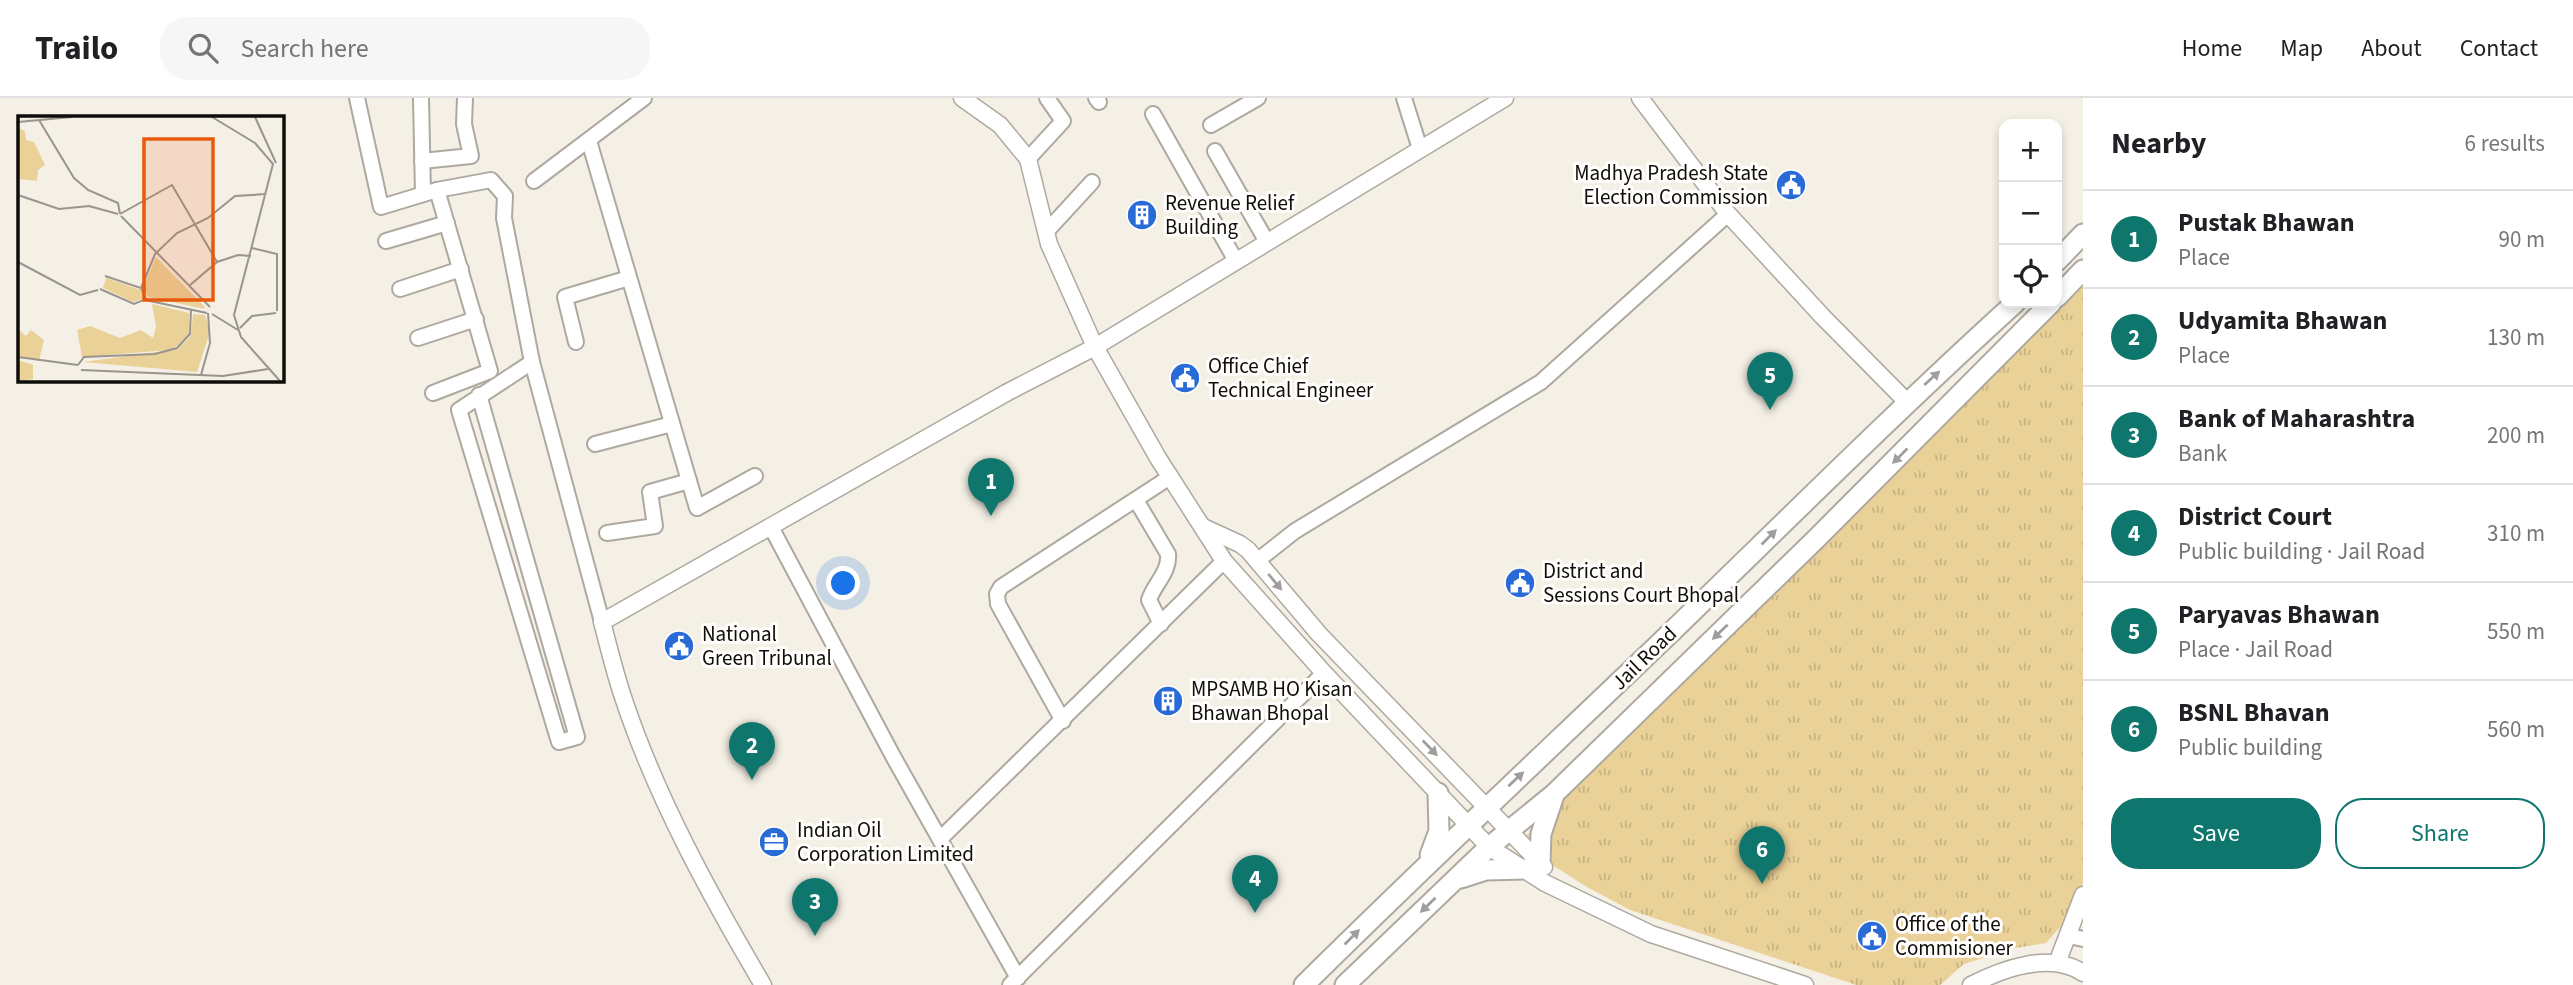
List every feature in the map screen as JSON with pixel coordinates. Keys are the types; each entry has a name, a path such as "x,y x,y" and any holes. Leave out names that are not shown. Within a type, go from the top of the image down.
{"main road":[{"path":"2062,256 2083,234"},
{"path":"2062,292 2083,270"},
{"name":"Jail Road","path":"1304,985 1427,862 1599,702 1907,402 2010,308"},
{"name":"Jail Road","path":"1345,985 1489,847 1554,794 1825,530 2046,308"},
{"path":"1427,862 1439,831 1438,793"},
{"path":"1454,880 1486,870 1532,866 1554,794"}],"street":[{"path":"356,98 381,207 430,192 491,180 505,196 504,218 532,362 624,700 659,787 689,850 763,985"},
{"path":"421,98 422,162 430,192 447,223 490,371 433,393"},
{"path":"422,162 471,156 464,124 465,98"},
{"path":"534,181 644,98"},
{"path":"962,98 1000,125 1028,159 1049,244 1095,347 1170,477 1224,561 1324,673 1467,824 1489,847 1532,866 1573,896 1651,934 1805,985"},
{"path":"1028,159 1063,121 1047,98"},
{"path":"1211,125 1258,98"},
{"path":"1404,98 1419,149"},
{"path":"602,622 1006,393 1095,347 1505,98"},
{"path":"1640,98 1728,214 1823,317 1907,402"},
{"path":"1153,114 1236,261"},
{"path":"589,141 697,508 755,476"},
{"path":"1215,151 1267,242"},
{"path":"1046,232 1091,181"},
{"path":"1257,561 1295,531 1542,382 1728,214"},
{"path":"386,241 447,223"},
{"path":"400,289 461,269"},
{"path":"576,342 565,297 629,278"},
{"path":"418,338 476,319"},
{"path":"479,395 577,737 559,742 459,410 479,395 532,362"},
{"path":"595,444 672,424"},
{"path":"1063,721 998,604 997,594 1001,587 1170,477"},
{"path":"607,533 655,526 650,492 689,481"},
{"path":"1136,500 1168,554 1166,569 1149,600 1161,624"},
{"path":"771,527 1014,981 1324,673"},
{"path":"1202,527 1240,544 1257,561 1319,634 1509,830 1532,866"},
{"path":"940,839 1224,561"},
{"path":"2057,963 2076,937 2083,895"},
{"path":"1971,985 1994,973 2036,964 2057,963 2083,973"}],"green space":[{"path":"2083,286 2083,883 2072,914 2046,943 2016,948 1964,964 1940,985 1856,985 1630,910 1554,866 1527,835"}],"place":[{"name":"Madhya Pradesh State Election Commission","path":"1791,185"},
{"name":"Revenue Relief Building","path":"1142,215"},
{"name":"Office Chief Technical Engineer","path":"1185,378"},
{"name":"Paryavas Bhawan","path":"1770,410"},
{"name":"Pustak Bhawan","path":"991,516"},
{"name":"District and Sessions Court Bhopal","path":"1520,583"},
{"name":"National Green Tribunal","path":"679,646"},
{"name":"MPSAMB HO Kisan Bhawan Bhopal","path":"1168,701"},
{"name":"Udyamita Bhawan","path":"752,780"},
{"name":"Indian Oil Corporation Limited","path":"774,842"},
{"name":"BSNL Bhavan","path":"1762,884"},
{"name":"District Court","path":"1255,913"},
{"name":"Bank of Maharashtra","path":"815,936"},
{"name":"Office of the Commisioner","path":"1872,936"}]}
